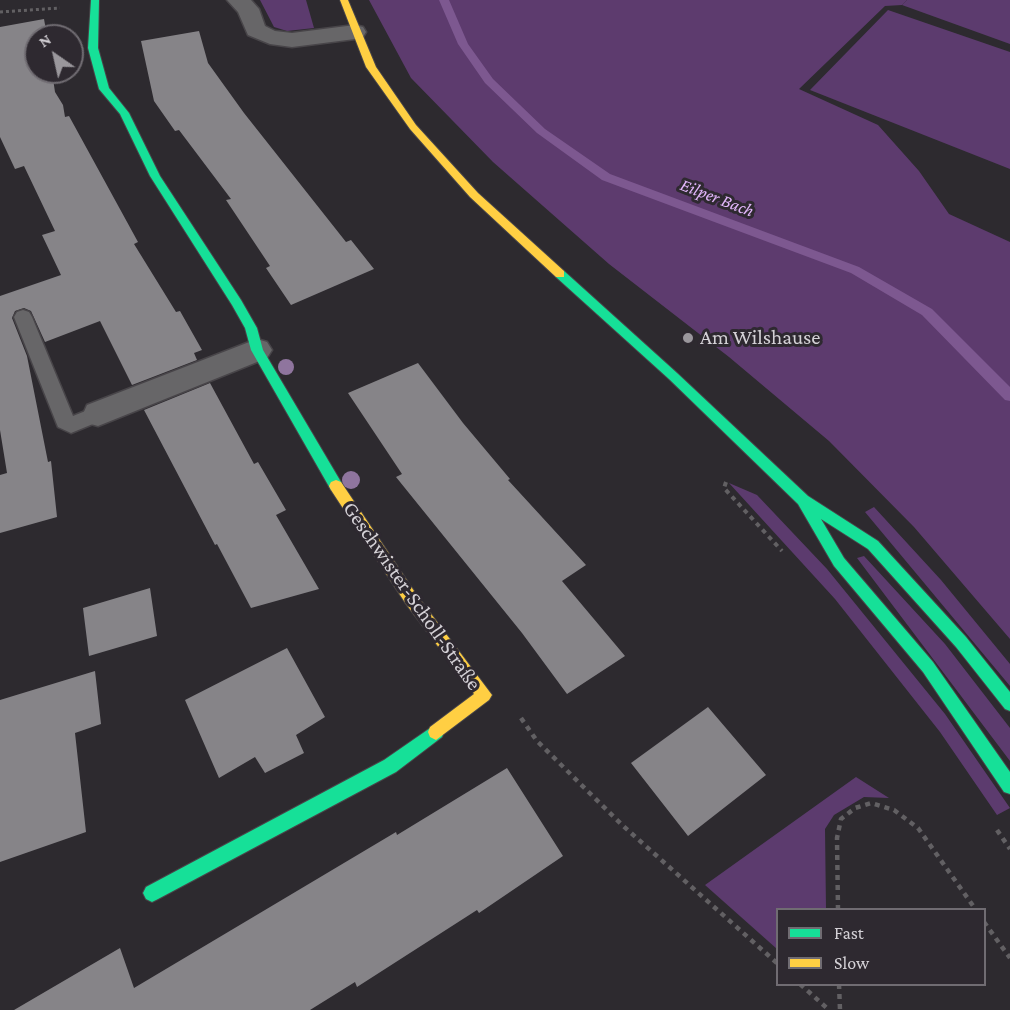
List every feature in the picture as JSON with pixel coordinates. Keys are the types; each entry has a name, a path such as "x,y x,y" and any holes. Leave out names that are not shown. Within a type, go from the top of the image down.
{"street":[{"path":"238,0 248,9 256,30 270,38 292,40 355,32"},
{"path":"344,0 371,67 413,127 474,195 673,376 803,500 873,545 961,642 1010,704"},
{"name":"Geschwister-Scholl-Straße","path":"94,2 93,48 104,89 124,113 155,176 237,303 251,328 257,350 342,495 411,599 484,695 390,766 152,893"},
{"path":"98,414 257,350"},
{"path":"803,500 839,562 928,667 1010,786"}],"lane":[{"path":"23,317 65,421 71,425 98,414"}],"path":[{"path":"0,12 94,2"},
{"path":"484,695 511,702 537,741 562,766 621,824 776,963"},
{"path":"838,908 837,838 841,819 855,808 872,803 894,810 918,828 975,908"},
{"path":"1001,836 1010,831"},
{"path":"986,925 1010,958"},
{"path":"802,986 829,1010"},
{"path":"839,986 840,1010"}],"shaded area":[{"path":"260,0 306,0 314,28 287,31 274,27"},
{"path":"369,0 907,0 902,5 885,6 799,89 878,125 919,171 949,214 1010,242 1010,639 914,527 829,441 729,357 609,264 493,162 411,78"},
{"path":"907,0 1010,0 1010,44 902,5"},
{"path":"888,10 1010,52 1010,169 810,90"},
{"path":"729,483 757,495 827,569 945,714 1010,808 997,815 940,732 835,599"},
{"path":"874,507 941,580 1010,664 1010,686 865,512"},
{"path":"864,556 945,644 1010,728 1010,761 857,558"},
{"path":"856,777 889,798 864,797 834,815 825,829 826,908 776,908 776,948 705,885"}],"building":[{"path":"44,19 45,24 24,24 24,84 54,84 55,92 63,105 65,117 69,116 138,242 134,244 176,312 180,311 202,350 194,353 197,360 132,385 100,321 45,342 31,311 24,308 15,311 12,318 27,356 48,462 51,461 57,517 0,533 0,475 7,473 0,430 0,296 61,275 42,235 55,231 24,166 15,169 0,137 0,27"},
{"path":"199,31 208,63 244,113 346,242 351,240 374,269 291,305 266,268 270,266 226,200 231,199 179,130 175,131 154,101 141,41"},
{"path":"418,363 463,423 510,479 508,480 586,565 562,581 625,656 567,694 522,633 396,477 402,474 348,393"},
{"path":"210,383 254,464 258,462 286,510 276,515 319,589 251,608 217,544 215,545 144,410"},
{"path":"150,588 157,636 89,656 83,608"},
{"path":"287,648 325,717 296,735 304,753 265,773 255,757 219,778 185,700"},
{"path":"95,671 101,724 75,733 86,832 0,862 0,700"},
{"path":"708,707 766,775 688,836 631,763"},
{"path":"507,768 563,856 479,913 477,910 357,987 355,982 310,1010 14,1010 120,948 134,988 396,832 397,835"}],"waterway":[{"name":"Eilper Bach","path":"444,0 463,44 489,81 541,131 606,177 855,270 927,312 1010,396"}],"traffic: fast":[{"path":"95,0 93,48 104,89 124,113 155,176 237,303 251,328 257,350 336,486"},
{"path":"560,274 673,376 803,500 873,545 961,642 1010,704"},
{"path":"805,504 839,562 928,667 1010,786"},
{"path":"152,893 390,766 436,732"}],"traffic: slow":[{"path":"344,0 371,67 413,127 474,195 560,274"},
{"path":"336,486 411,599 484,695 436,732"}],"place":[{"name":"Am Wilshause","path":"688,338"}]}
